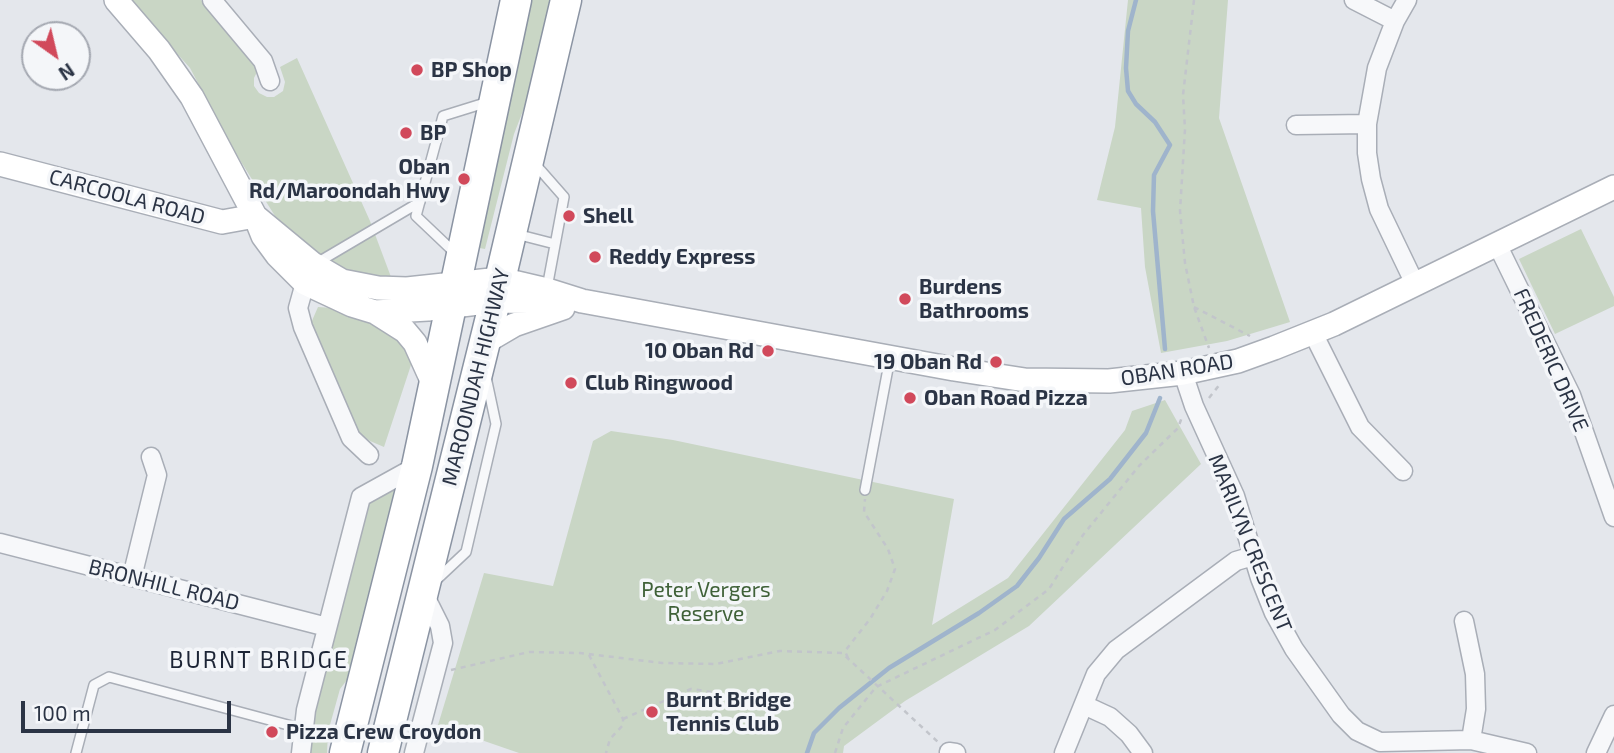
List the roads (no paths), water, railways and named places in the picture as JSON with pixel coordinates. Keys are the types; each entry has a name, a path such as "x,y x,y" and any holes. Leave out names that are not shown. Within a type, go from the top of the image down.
{"highway":[{"name":"MAROONDAH HIGHWAY","path":"345,753 417,466 516,0"},
{"name":"MAROONDAH HIGHWAY","path":"383,753 498,290 566,0"}],"main road":[{"path":"116,0 153,43 192,97 255,216 309,274 352,306 375,312 405,331 415,343 435,385"},
{"name":"CARCOOLA ROAD","path":"0,164 222,222 255,216"},
{"name":"OBAN ROAD","path":"456,283 582,302 1025,380 1109,381 1183,373 1238,361 1274,348 1313,333 1614,187"},
{"path":"309,274 378,288 407,289 456,283"},
{"path":"375,312 456,283"},
{"name":"OBAN ROAD","path":"498,290 547,290 582,302"},
{"path":"483,348 514,325 582,302"}],"street":[{"path":"212,0 263,61 270,80"},
{"path":"1354,0 1395,21"},
{"path":"1408,0 1395,21 1377,68 1367,124 1367,153 1375,196 1415,284"},
{"path":"1296,125 1367,124"},
{"name":"FREDERIC DRIVE","path":"1497,244 1571,395 1609,487 1614,517"},
{"path":"309,274 298,308 303,327 351,438 369,455"},
{"path":"1313,333 1360,427 1403,471"},
{"name":"MARILYN CRESCENT","path":"1183,373 1194,406 1236,496 1253,556 1274,613 1294,649 1341,715 1357,731 1381,742 1471,740 1527,753"},
{"path":"132,577 157,475 151,457"},
{"path":"301,753 306,710 361,497 417,466"},
{"name":"BRONHILL ROAD","path":"0,542 327,627"},
{"path":"1064,753 1096,674 1116,650 1236,561 1253,556"},
{"path":"414,753 443,643 440,626 423,592"},
{"path":"1464,621 1475,674 1476,709 1471,740"},
{"path":"1084,705 1110,718 1129,734 1143,753"},
{"path":"1596,753 1613,719"},
{"path":"949,752 956,753"}],"lane":[{"path":"456,283 416,216 443,116 494,100"},
{"path":"529,157 564,197 547,290"},
{"path":"309,274 420,202"},
{"path":"511,233 555,244"},
{"path":"866,490 890,358"},
{"path":"76,753 93,685 110,677 303,729"}],"waterway":[{"path":"1136,0 1128,31 1128,91 1136,104 1155,122 1170,145 1154,175 1153,211 1165,349"},
{"path":"807,753 814,733 839,708 889,668 979,613 1017,586 1064,519 1110,479 1146,433 1160,398"}],"place":[{"name":"BP Shop","path":"417,70"},
{"name":"BP","path":"406,133"},
{"name":"Oban Rd/Maroondah Hwy","path":"464,179"},
{"name":"Shell","path":"569,216"},
{"name":"Reddy Express","path":"595,257"},
{"name":"Burdens Bathrooms","path":"905,299"},
{"name":"10 Oban Rd","path":"768,351"},
{"name":"19 Oban Rd","path":"996,362"},
{"name":"Club Ringwood","path":"571,383"},
{"name":"Oban Road Pizza","path":"910,398"},
{"name":"Burnt Bridge Tennis Club","path":"652,712"},
{"name":"Pizza Crew Croydon","path":"272,732"}],"district":[{"name":"BURNT BRIDGE","path":"259,660"}],"park label":[{"name":"Peter Vergers Reserve","path":"706,602"}]}
